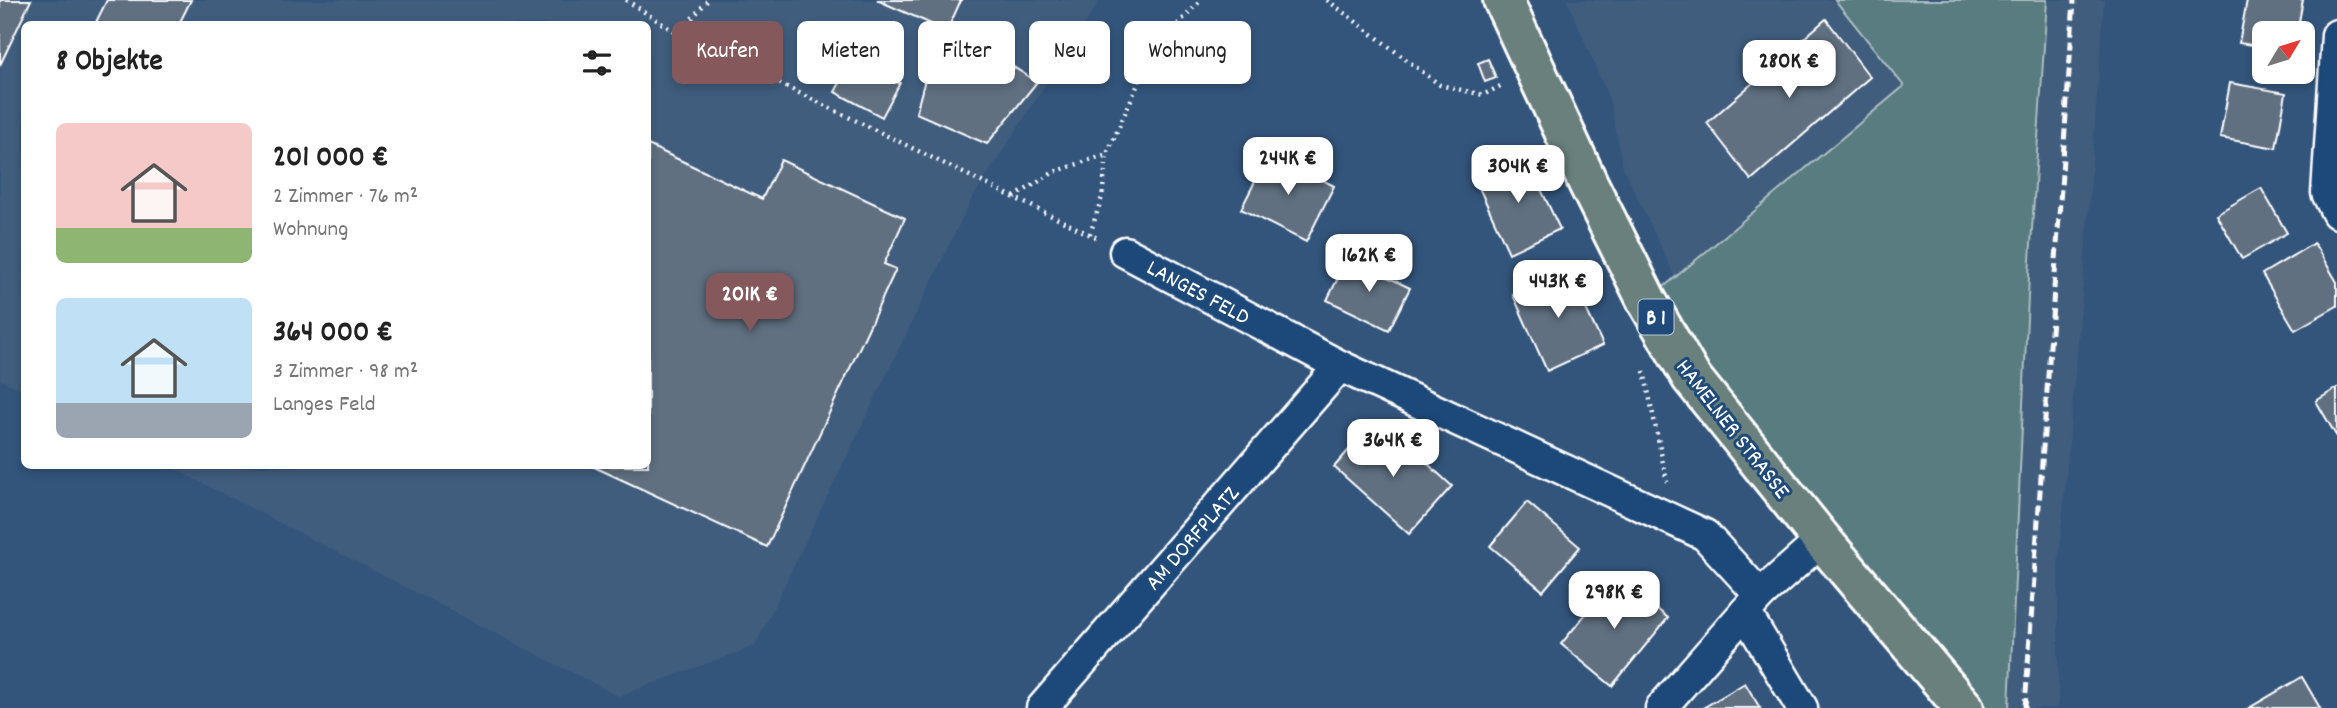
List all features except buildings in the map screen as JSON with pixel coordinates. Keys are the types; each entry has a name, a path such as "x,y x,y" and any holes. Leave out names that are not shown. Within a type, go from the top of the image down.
{"main road":[{"name":"HAMELNER STRASSE","path":"1503,0 1589,185 1672,347 1691,377 1822,540 1964,708"}],"street":[{"path":"2337,34 2327,193 2337,213"},
{"name":"LANGES FELD","path":"1125,252 1340,366 1705,535 1753,603 1802,708"},
{"name":"AM DORFPLATZ","path":"1042,708 1340,366"},
{"path":"1661,708 1753,603 1822,540"}],"path":[{"name":"LANGES FELD","path":"626,0 672,30"},
{"path":"689,21 708,0"},
{"path":"1090,234 1102,197 1107,153 1146,66 1177,25 1201,0"},
{"path":"1327,0 1440,85 1483,95 1534,67"},
{"name":"LANGES FELD","path":"781,84 1125,252"},
{"path":"1013,197 1054,172 1107,153"},
{"path":"1672,347 1643,367 1675,520"}],"shaded area":[{"path":"0,0 1100,0 1086,21 1029,21 1029,84 1046,84 971,200 755,646 618,696 175,469 651,469 651,21 21,21 21,390 0,379"},
{"path":"1567,0 1835,0 1905,86 1675,277 1623,167 1610,101"},
{"path":"2047,0 2104,0 2058,568 2058,708 2008,708 2010,565"}],"green space":[{"path":"1835,0 2047,0 2029,275 2009,708 1964,708 1647,301 1904,86"}],"railway":[{"path":"2025,708 2074,0"}]}
